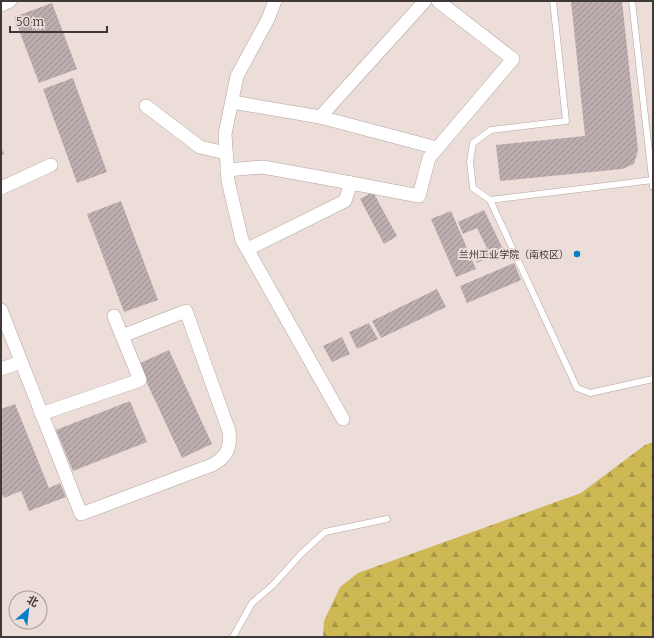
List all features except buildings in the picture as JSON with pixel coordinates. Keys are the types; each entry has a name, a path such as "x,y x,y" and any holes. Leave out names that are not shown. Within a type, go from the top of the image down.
{"street":[{"path":"1,5 10,1"},
{"path":"274,1 268,19 237,76 225,134 228,181 242,240 343,419"},
{"path":"320,117 425,1"},
{"path":"227,170 263,167 418,196 429,158 513,59 438,1"},
{"path":"232,102 320,117 437,148"},
{"path":"146,106 200,147 226,153"},
{"path":"1,188 51,165"},
{"path":"248,249 344,201 351,183"},
{"path":"1,310 81,514 220,461 229,448 230,439 228,431 186,312 122,336"},
{"path":"42,414 140,380 114,316"},
{"path":"1,369 21,362"}],"lane":[{"path":"553,1 566,121 491,130 473,143 470,162 473,188 490,200 577,388 590,393 653,379"},
{"path":"490,200 653,182 632,1"},
{"path":"233,637 252,603 272,586 302,553 325,532 387,519"}],"green space":[{"path":"653,442 653,637 323,637 324,621 340,587 358,573 581,493 645,445"}],"place":[{"name":"兰州工业学院（南校区）","path":"577,254"}]}
